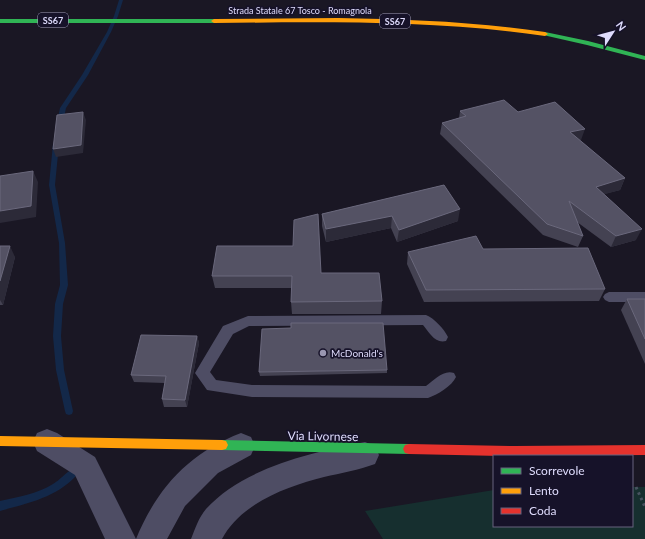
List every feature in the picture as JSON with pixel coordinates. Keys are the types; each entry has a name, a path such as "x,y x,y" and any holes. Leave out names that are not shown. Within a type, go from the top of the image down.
{"main road":[{"name":"Strada Statale 67 Tosco - Romagnola","path":"0,21 121,20 457,22 496,26 563,37 645,58"},
{"name":"Via Livornese","path":"0,441 514,452 645,450"}],"street":[{"path":"47,442 85,466 121,539"},
{"path":"151,539 175,496 208,464 241,446"},
{"path":"206,539 208,532 226,509 247,494 288,474 337,460 406,449"}],"lane":[{"path":"609,297 645,297"},
{"path":"441,337 426,320 248,321 228,330 202,373 212,386 252,391 428,392 449,377"}],"path":[{"path":"636,487 645,507"}],"green space":[{"path":"633,487 645,487 645,539 383,539 365,511 493,490 493,527 633,527"}],"building":[{"path":"504,100 518,112 555,102 585,129 570,132 625,178 596,187 642,229 616,236 569,201 583,236 547,224 442,123 466,116 460,111"},
{"path":"83,112 81,145 53,149 57,115"},
{"path":"33,171 31,206 0,211 0,176"},
{"path":"444,185 460,209 399,230 392,216 326,229 322,214"},
{"path":"318,214 321,273 379,273 382,301 291,302 292,276 212,276 217,246 293,246 294,220"},
{"path":"476,236 483,249 588,248 605,289 426,290 408,252"},
{"path":"0,246 10,246 0,281"},
{"path":"627,299 645,299 645,339"},
{"name":"McDonald's","path":"291,323 383,323 387,370 259,372 262,329 291,328"},
{"path":"141,335 197,336 185,400 162,399 166,376 131,375"}],"waterway":[{"path":"60,122 63,108 85,75 109,32 121,0"},
{"path":"56,144 52,185 62,243 64,285 59,304 57,336 60,370 69,411"},
{"path":"0,506 49,491 58,486 73,473"}],"traffic: fast":[{"path":"0,21 214,21"},
{"path":"545,34 588,43 645,58"},
{"path":"222,445 409,449"}],"traffic: slow":[{"path":"214,21 380,20 463,24 545,34"},
{"path":"0,441 222,445"}],"traffic: jam":[{"path":"409,449 514,451 645,450"}],"place":[{"name":"McDonald's","path":"323,353"}]}
